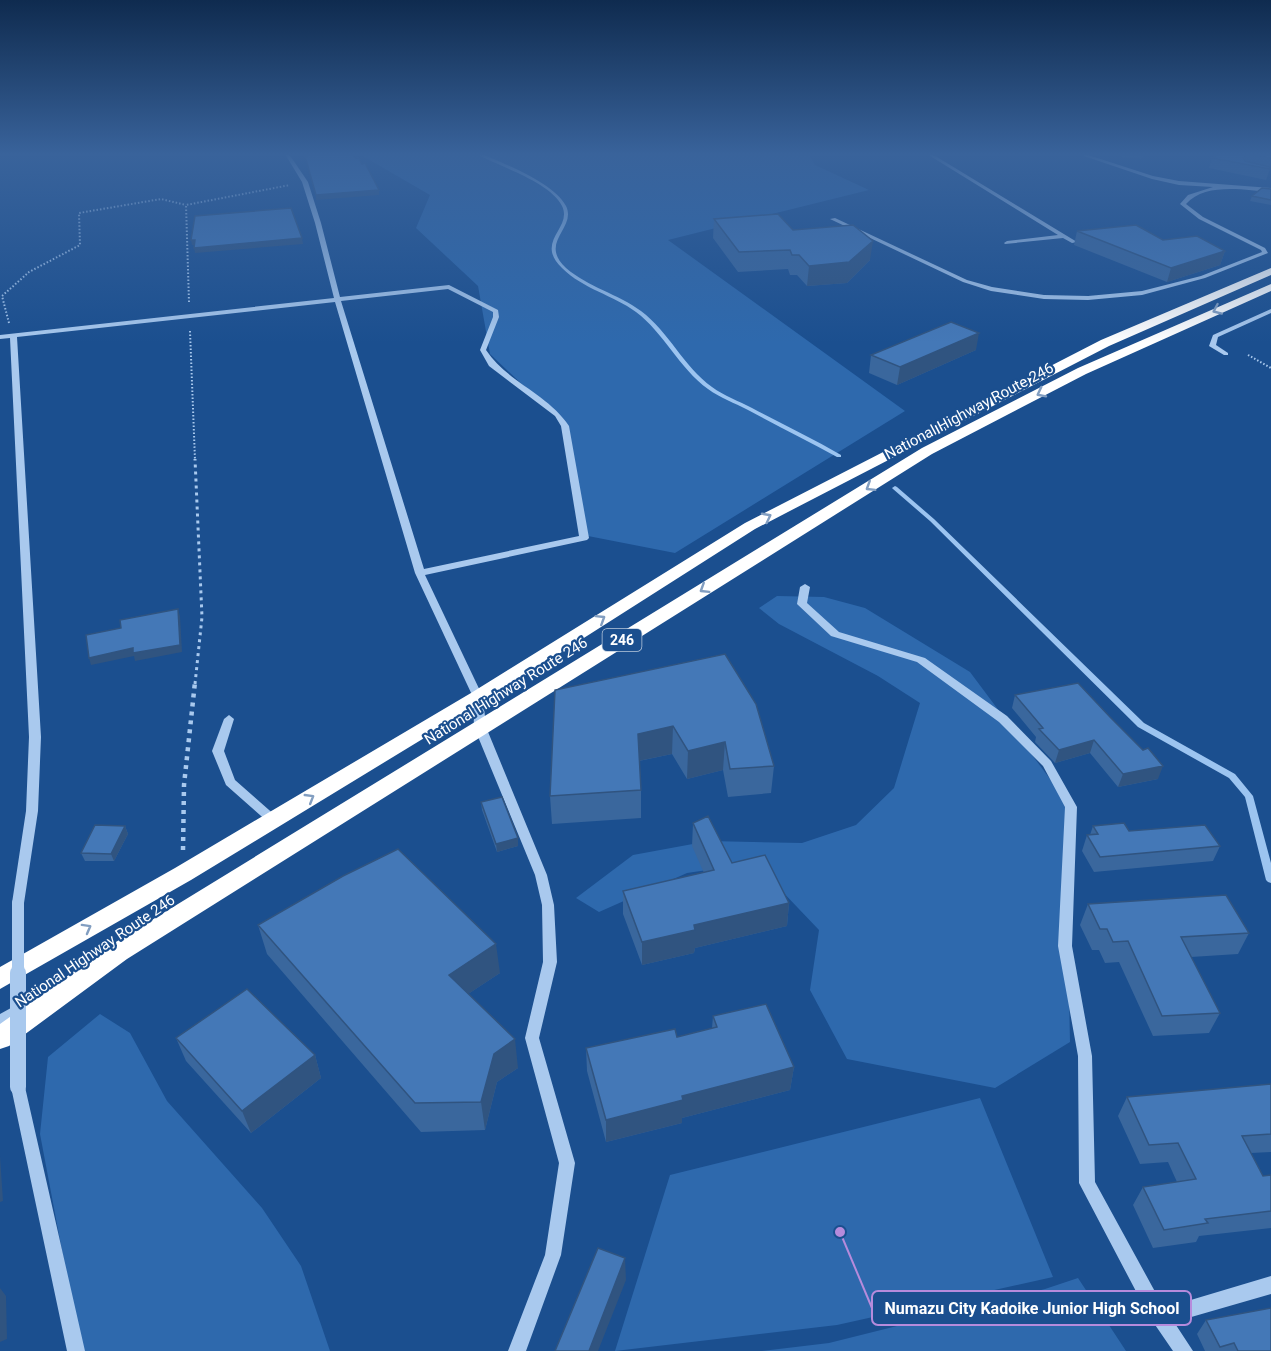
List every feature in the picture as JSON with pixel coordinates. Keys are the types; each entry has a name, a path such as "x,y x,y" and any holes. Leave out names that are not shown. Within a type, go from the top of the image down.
{"highway":[{"name":"National Highway Route 246","path":"0,980 66,939 183,874 478,697 750,526 1105,343 1271,271"},
{"name":"National Highway Route 246","path":"0,1038 119,952 927,451 1082,371 1271,287"}],"street":[{"path":"316,217 337,298 420,573 478,697 480,727 541,875 548,905 550,962 532,1038 567,1163 553,1255 517,1351"},
{"path":"1032,217 1074,242"},
{"path":"833,219 949,274 982,286 1044,297 1110,297 1171,287 1203,278 1265,253 1263,249 1200,217"},
{"path":"1007,243 1063,236"},
{"path":"0,337 449,287 496,312 496,318 483,350 492,364 558,415 565,426 584,537 420,573"},
{"path":"1227,354 1212,346 1215,336 1271,311"},
{"path":"12,335 35,737 32,811 18,903 18,1087 76,1351"},
{"path":"805,587 802,604 835,634 921,660 1003,719 1047,764 1071,807 1065,946 1084,1056 1087,1183 1160,1318 1184,1351"},
{"path":"229,719 218,751 230,782 273,820"},
{"path":"0,1021 119,952"},
{"path":"1160,1318 1271,1285"}],"path":[{"path":"12,335 2,296 20,277 47,260 80,245 83,238 78,217"},
{"path":"183,874 183,785 202,617 186,217"},
{"path":"1248,355 1271,368"}],"shaded area":[{"path":"421,217 760,217 668,240 905,411 675,553 588,536 563,423 490,354 478,286 416,228"},
{"path":"777,596 824,597 865,608 970,672 1071,807 1067,902 1070,1042 995,1088 847,1059 810,990 819,930 755,863 687,873 599,912 576,898 633,855 709,841 802,843 856,825 894,788 920,703 878,676 779,624 759,608"},
{"path":"100,1014 130,1033 167,1101 262,1208 301,1266 330,1351 81,1351 40,1134 48,1057"},
{"path":"980,1098 1053,1277 837,1325 615,1351 670,1175"},
{"path":"1078,1278 1126,1351 762,1351 829,1343 1045,1289"}],"building":[{"path":"195,217 294,217 302,238 194,248 195,240 191,240"},
{"path":"781,217 793,230 853,225 873,241 849,262 809,266 799,255 792,255 790,250 739,252 714,219"},
{"path":"1136,225 1163,240 1197,236 1225,251 1171,268 1077,231"},
{"path":"951,322 979,333 900,367 871,355"},
{"path":"178,609 180,645 133,653 133,648 89,658 86,635 121,628 120,620"},
{"path":"725,654 756,704 774,766 730,769 725,742 688,751 673,726 638,734 641,790 550,796 555,690"},
{"path":"1078,683 1143,750 1148,748 1163,766 1123,774 1094,740 1059,750 1039,729 1043,728 1015,695"},
{"path":"502,797 518,838 496,844 481,802"},
{"path":"708,816 732,863 765,855 789,903 694,925 695,930 642,942 623,891 714,870 693,823"},
{"path":"1124,823 1129,831 1205,825 1220,846 1100,857 1087,835 1098,834 1093,826"},
{"path":"95,825 125,826 111,854 81,853"},
{"path":"398,849 496,944 449,975 515,1039 494,1054 481,1102 415,1103 258,925 343,876"},
{"path":"1226,895 1249,933 1181,937 1220,1013 1162,1016 1128,941 1113,942 1107,929 1100,929 1088,904"},
{"path":"247,989 315,1055 242,1111 176,1038"},
{"path":"766,1004 794,1067 682,1096 683,1100 606,1120 586,1048 675,1029 677,1037 717,1027 713,1016"},
{"path":"1271,1084 1271,1134 1242,1136 1263,1176 1271,1175 1271,1211 1205,1219 1208,1223 1164,1230 1143,1187 1196,1179 1178,1143 1149,1145 1127,1097"},
{"path":"598,1248 625,1258 589,1351 555,1351"},
{"path":"1271,1308 1271,1351 1238,1351 1234,1343 1220,1347 1206,1320"}],"waterway":[{"path":"565,217 555,241 553,254 573,276 631,306 643,315 689,369 710,388 839,456"},
{"path":"895,488 932,520 1141,725 1232,776 1249,796 1271,880"}],"place":[{"name":"Numazu City Kadoike Junior High School","path":"840,1232"}]}
